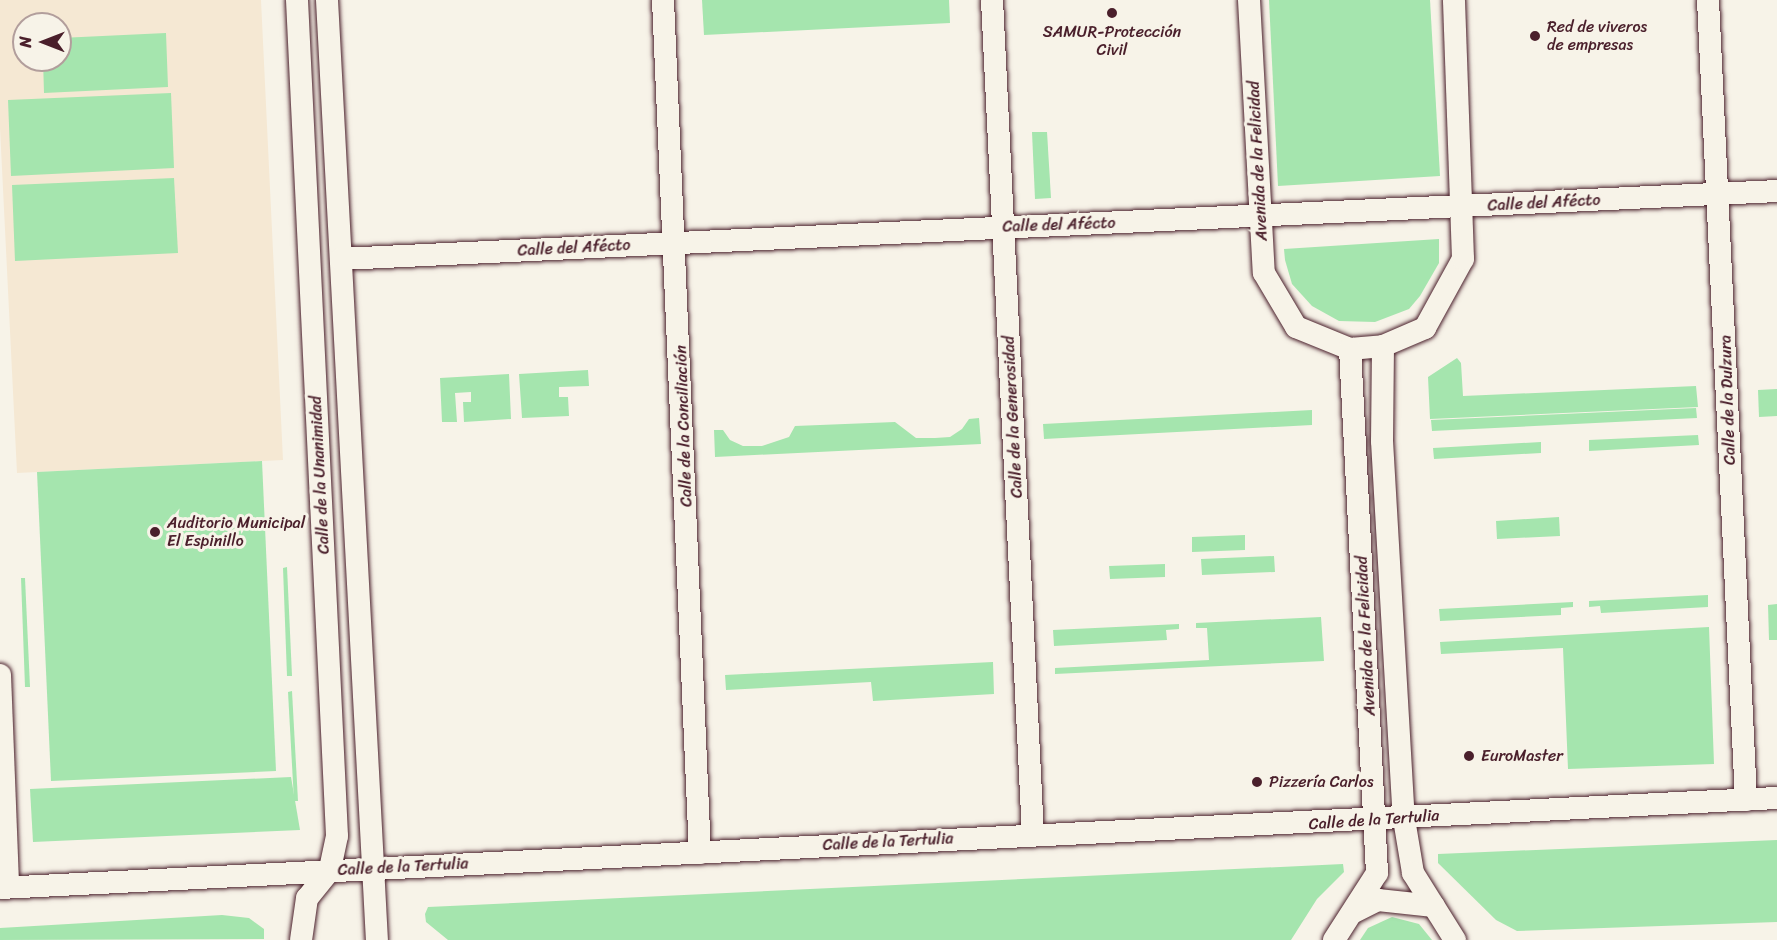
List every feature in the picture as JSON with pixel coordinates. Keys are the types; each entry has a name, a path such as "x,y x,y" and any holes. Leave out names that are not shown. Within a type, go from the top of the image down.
{"street":[{"name":"Calle de la Unanimidad","path":"297,0 337,836 330,870 307,898 301,940"},
{"name":"Calle de la Unanimidad","path":"327,0 377,940"},
{"name":"Calle de la Conciliación","path":"663,0 700,853"},
{"name":"Calle de la Generosidad","path":"992,0 1033,835"},
{"name":"Avenida de la Felicidad","path":"1249,0 1264,273 1296,327 1350,349 1383,346 1425,328 1463,259 1464,207 1454,0"},
{"name":"Calle de la Dulzura","path":"1708,0 1746,800"},
{"name":"Calle del Afécto","path":"341,260 1004,227 1260,218 1777,191"},
{"name":"Avenida de la Felicidad","path":"1383,346 1382,441 1404,819 1413,873 1455,940"},
{"name":"Avenida de la Felicidad","path":"1334,940 1377,873 1377,821 1350,349"},
{"path":"0,675 4,887"},
{"name":"Calle de la Tertulia","path":"4,887 1033,835 1377,821 1777,798"},
{"path":"1350,914 1378,900 1434,906"}],"shaded area":[{"path":"0,0 261,0 283,460 17,473 0,128"}],"green space":[{"path":"702,0 949,0 950,23 704,35"},
{"path":"1269,0 1430,0 1440,176 1278,186"},
{"path":"166,33 168,87 44,93 43,72 72,72 72,37"},
{"path":"171,93 174,168 11,176 8,100"},
{"path":"1032,132 1047,132 1051,198 1035,199"},
{"path":"174,178 178,253 15,261 12,185"},
{"path":"1439,239 1439,263 1420,296 1409,309 1375,322 1339,321 1312,306 1292,284 1285,260 1284,249"},
{"path":"1457,358 1461,363 1463,396 1696,386 1698,407 1430,419 1428,377"},
{"path":"588,370 589,386 559,387 559,397 568,397 569,416 522,418 519,374"},
{"path":"509,374 511,419 464,422 463,402 471,402 471,392 455,393 457,422 442,422 440,378"},
{"path":"1777,389 1777,416 1759,417 1758,390"},
{"path":"1696,408 1697,418 1432,431 1431,420"},
{"path":"1312,410 1312,425 1044,439 1043,424"},
{"path":"979,418 981,444 715,457 714,430 723,430 730,440 743,446 762,446 789,437 795,426 895,422 916,438 935,438 950,437 962,429 969,419"},
{"path":"1698,435 1699,445 1589,451 1589,440"},
{"path":"1541,442 1541,453 1434,459 1433,448"},
{"path":"262,461 276,771 51,781 37,472"},
{"path":"1559,517 1560,536 1497,539 1496,521"},
{"path":"1245,535 1245,550 1192,552 1192,537"},
{"path":"1274,556 1275,572 1202,575 1201,559"},
{"path":"1165,564 1165,577 1110,579 1109,566"},
{"path":"287,567 292,676 287,676 283,568"},
{"path":"21,578 25,578 30,687 25,687"},
{"path":"1708,595 1708,607 1601,613 1600,606 1589,607 1589,601"},
{"path":"1573,602 1573,607 1561,608 1561,615 1440,621 1439,609"},
{"path":"1777,604 1777,640 1769,640 1768,605"},
{"path":"1321,617 1324,661 1055,674 1055,668 1209,660 1207,628 1196,628 1196,623"},
{"path":"1179,624 1179,629 1166,630 1167,640 1054,646 1053,630"},
{"path":"1709,627 1714,764 1568,769 1563,648 1441,654 1440,642"},
{"path":"993,662 994,694 873,701 871,682 726,690 725,675"},
{"path":"292,691 298,801 294,801 288,692"},
{"path":"291,777 300,830 33,842 30,789"},
{"path":"1777,840 1777,922 1517,931 1496,920 1438,863 1438,854"},
{"path":"1343,864 1344,872 1317,899 1291,940 448,940 426,922 425,914 428,907"},
{"path":"222,915 249,918 264,929 264,939 0,940 0,928"},
{"path":"1392,917 1419,924 1432,940 1360,940 1368,928"}],"place":[{"name":"SAMUR-Protección Civil","path":"1112,13"},
{"name":"Red de viveros de empresas","path":"1535,36"},
{"name":"Auditorio Municipal El Espinillo","path":"155,532"},
{"name":"EuroMaster","path":"1469,756"},
{"name":"Pizzería Carlos","path":"1257,782"}]}
